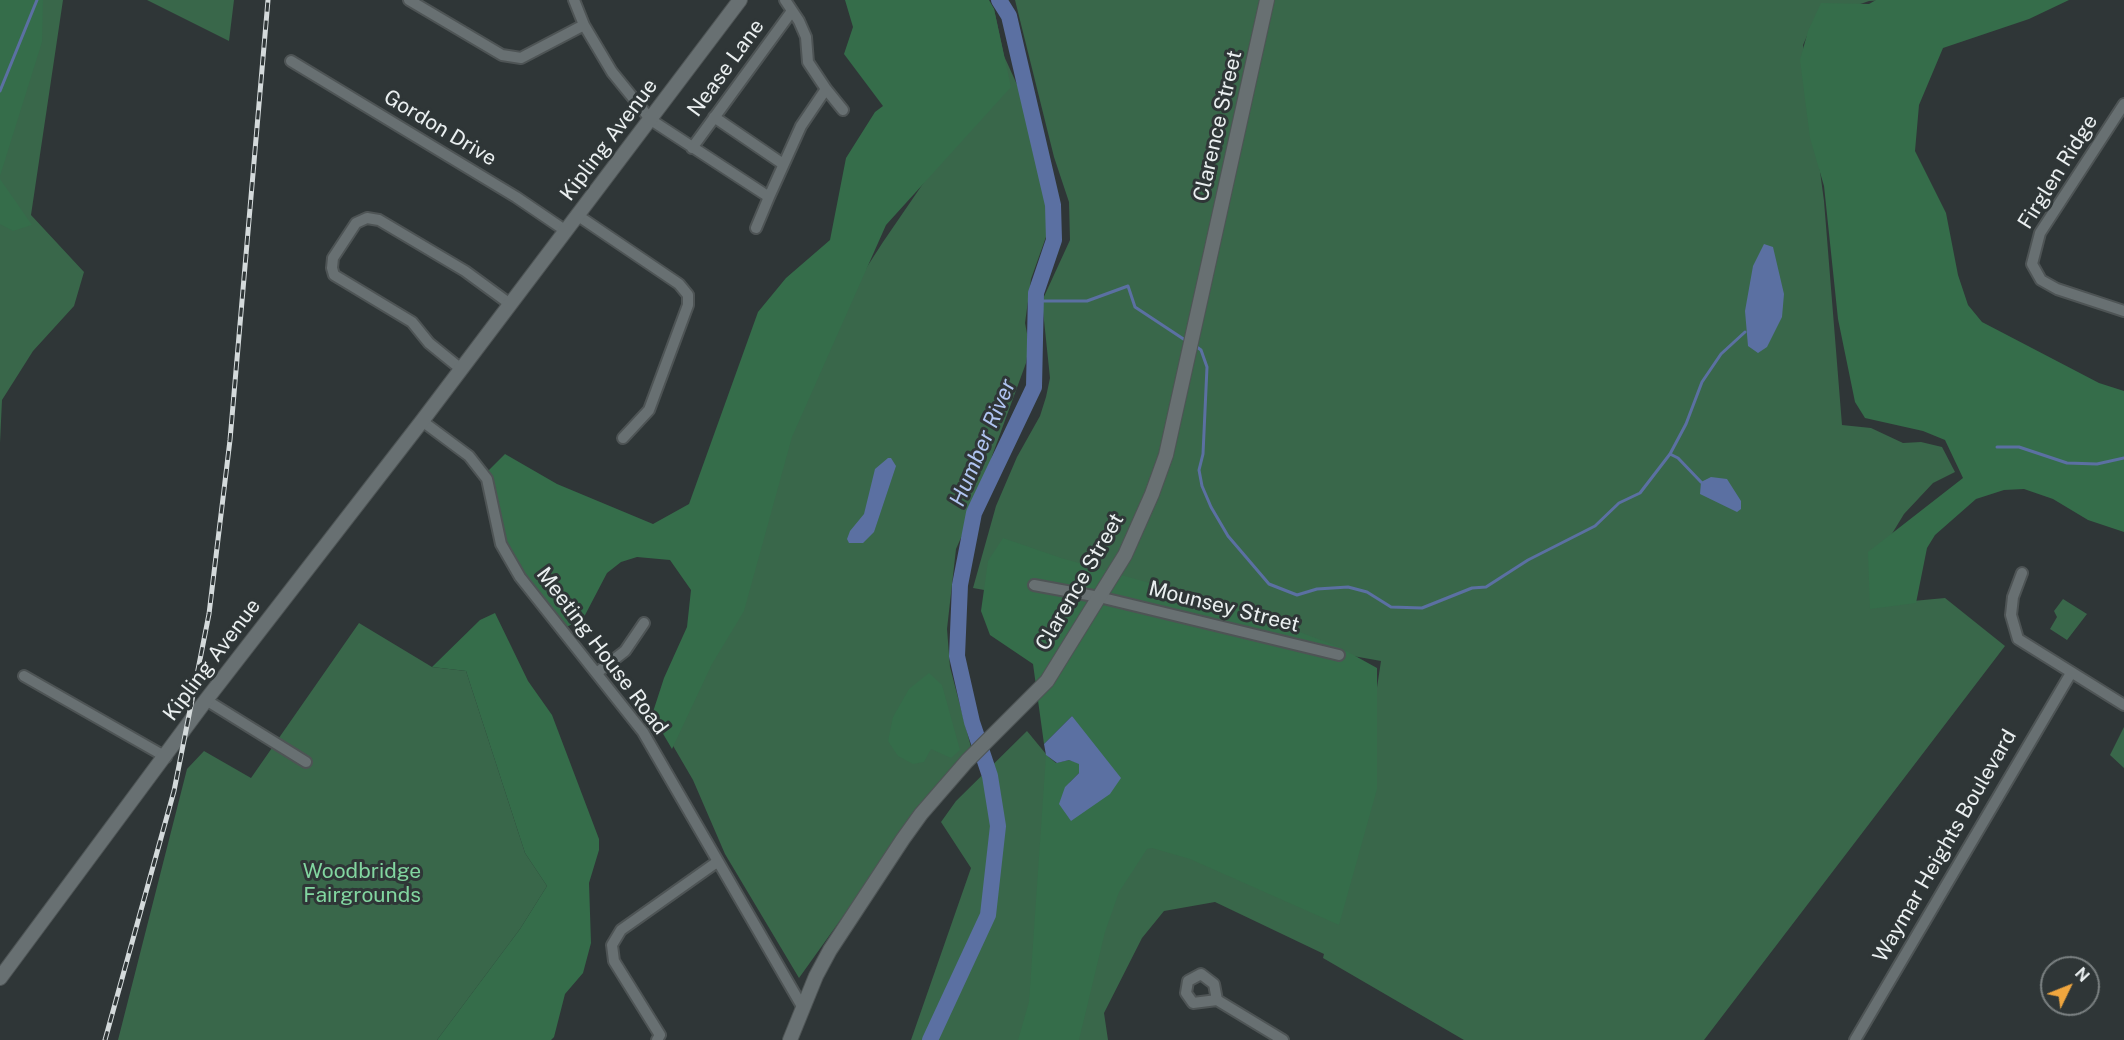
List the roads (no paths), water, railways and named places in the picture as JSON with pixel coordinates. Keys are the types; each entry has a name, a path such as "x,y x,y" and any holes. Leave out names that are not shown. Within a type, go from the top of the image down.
{"street":[{"path":"409,0 502,55 521,58 584,25"},
{"path":"574,0 584,25 612,72 651,120 769,197"},
{"name":"Kipling Avenue","path":"0,978 207,700 422,421 740,0"},
{"path":"785,0 807,37 808,62 826,90 843,110"},
{"name":"Clarence Street","path":"790,1040 816,976 849,919 921,814 967,761 1047,681 1125,555 1152,494 1166,455 1268,0"},
{"name":"Nease Lane","path":"692,148 792,11"},
{"name":"Gordon Drive","path":"291,61 516,197 566,231"},
{"path":"756,228 801,126 826,90"},
{"name":"Firglen Ridge","path":"2124,104 2040,233 2032,264 2041,280 2057,289 2124,311"},
{"path":"714,117 783,165"},
{"path":"577,215 679,284 688,295 688,305 649,410 623,438"},
{"path":"461,369 429,343 411,321 334,275 333,258 356,223 367,218 379,220 465,271 510,304"},
{"name":"Meeting House Road","path":"422,421 469,456 487,479 501,544 520,577 598,672 643,732 803,1008"},
{"path":"2022,573 2013,597 2011,615 2018,639 2124,705"},
{"name":"Mounsey Street","path":"1034,585 1099,597 1339,654"},
{"path":"598,672 625,651 644,623"},
{"name":"Waymar Heights Boulevard","path":"1855,1040 2071,673"},
{"path":"24,676 166,758"},
{"path":"207,700 306,762"},
{"path":"657,1040 660,1035 615,961 612,945 621,930 717,862"},
{"path":"1217,1000 1283,1040"}],"water":[{"path":"1764,244 1773,247 1784,294 1782,317 1767,347 1758,353 1748,346 1745,311 1753,266"},
{"path":"891,458 896,466 874,532 863,543 849,543 847,539 850,531 864,514 875,469"},
{"path":"1711,477 1727,479 1741,501 1741,509 1737,512 1700,494 1701,482"},
{"path":"1072,716 1121,778 1110,794 1071,821 1059,804 1065,787 1079,773 1079,764 1069,760 1057,763 1046,755 1044,744"}],"waterway":[{"path":"0,91 37,0"},
{"name":"Humber River","path":"930,1040 988,915 998,826 990,776 972,722 957,656 960,585 974,513 1034,387 1036,293 1054,240 1053,205 1009,16 999,0"},
{"path":"1035,301 1087,301 1128,286 1135,307 1188,342"},
{"path":"1194,345 1201,350 1207,367 1203,454 1199,470 1202,486 1228,536 1269,584 1297,595 1317,589 1348,587 1367,592 1391,607 1422,608 1472,588 1486,587 1528,560 1595,526 1619,503 1640,493 1670,454 1686,424 1702,382 1721,354 1745,332"},
{"path":"1997,447 2019,447 2067,463 2097,464 2124,458"},
{"path":"1670,454 1678,458 1701,482"}],"railway":[{"path":"105,1040 174,791 209,614 230,440 268,0"}],"park label":[{"name":"Woodbridge Fairgrounds","path":"362,884"}]}
